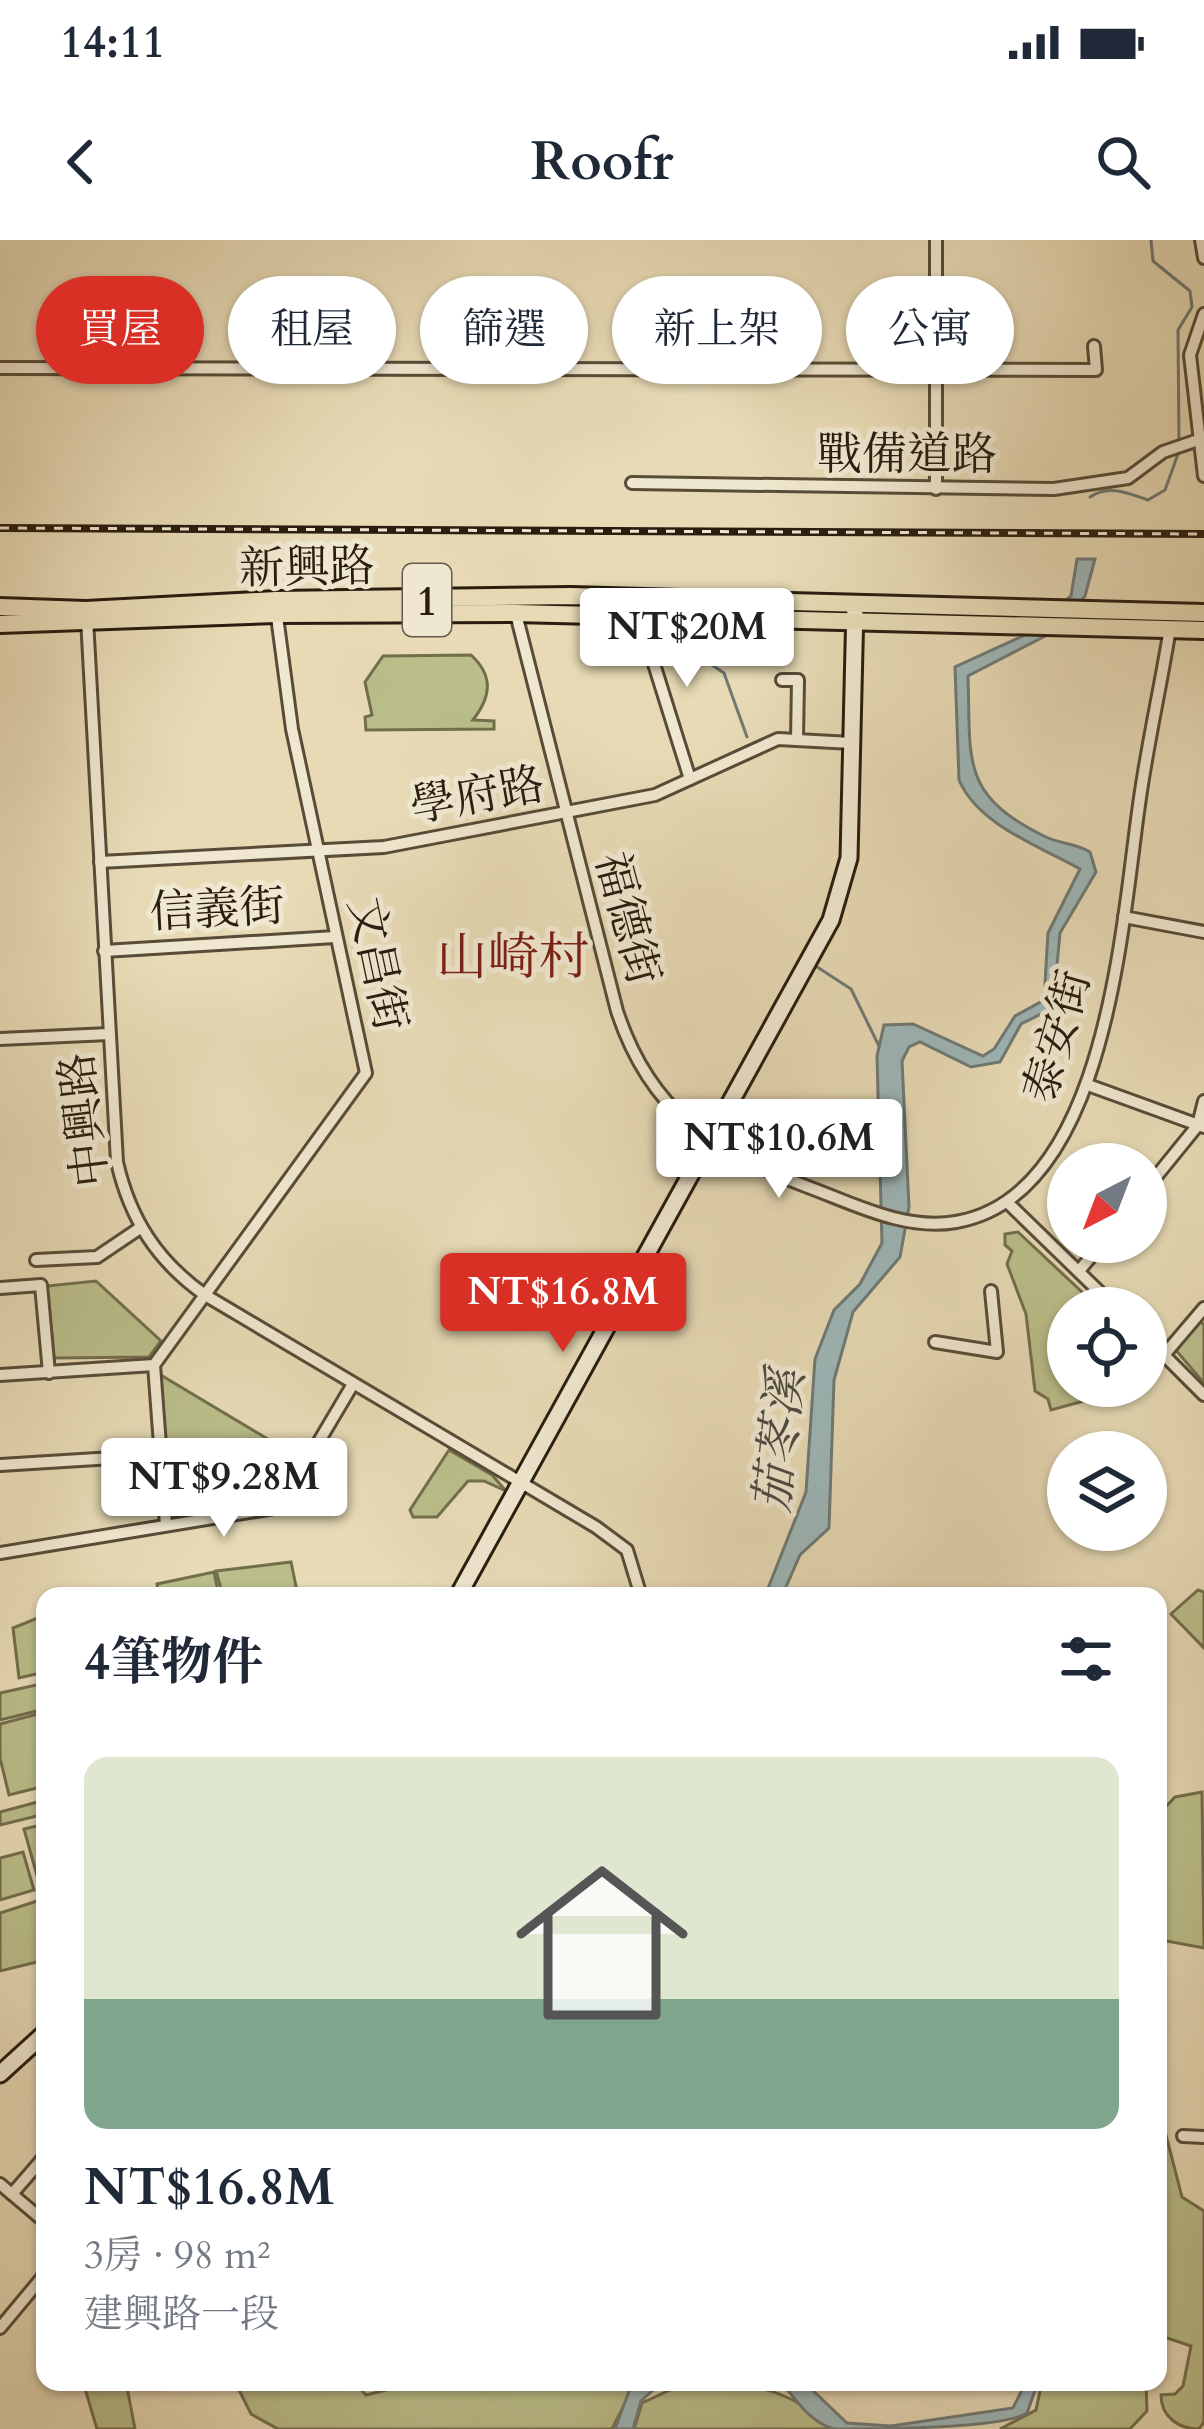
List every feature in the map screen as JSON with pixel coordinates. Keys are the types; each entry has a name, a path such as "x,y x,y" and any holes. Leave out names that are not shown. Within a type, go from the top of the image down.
{"main road":[{"name":"新興路","path":"0,624 276,607 515,606 855,614 1024,626 1171,621"},
{"name":"新興路","path":"0,607 87,617"},
{"name":"新興路","path":"855,614 1079,610 1171,621"},
{"name":"1","path":"1171,621 1204,613"},
{"name":"1","path":"1171,621 1204,630"}],"street":[{"path":"936,240 937,276"},
{"path":"1201,240 1204,258"},
{"path":"1204,314 1190,355 1204,476"},
{"path":"1014,369 1096,370 1094,346"},
{"path":"0,368 846,368"},
{"path":"936,489 939,384"},
{"name":"戰備道路","path":"632,483 1054,489 1128,478 1172,448 1200,439"},
{"name":"福德街","path":"515,606 564,816 628,1047 663,1104 713,1140"},
{"path":"638,606 690,779"},
{"name":"文昌街","path":"154,1365 366,1073 334,937 276,607"},
{"path":"463,1587 809,963 847,872 855,614"},
{"name":"中興路","path":"87,617 117,1162 140,1228 165,1262 205,1295 627,1550 638,1587"},
{"name":"泰安街","path":"713,1140 765,1172 918,1223 956,1222 1007,1202 1057,1147 1088,1085 1124,917 1171,621"},
{"path":"782,680 798,680 797,740"},
{"name":"學府路","path":"100,862 318,853 564,816 655,795 743,758 764,742 852,743"},
{"path":"1124,917 1204,932"},
{"name":"信義街","path":"104,951 334,937"},
{"path":"0,1039 109,1034"},
{"path":"1088,1085 1201,1126"},
{"path":"1167,1165 1201,1126 1204,1101"},
{"path":"1007,1202 1095,1287"},
{"path":"36,1260 97,1257 140,1228"},
{"path":"1079,1271 1086,1263"},
{"path":"0,1288 41,1286 50,1373"},
{"path":"935,1342 997,1352 991,1291"},
{"path":"1167,1350 1204,1307"},
{"path":"1167,1357 1204,1395"},
{"path":"0,1376 154,1365 166,1525"},
{"path":"0,1553 280,1507 353,1384"},
{"path":"0,1465 161,1455"},
{"path":"0,2074 36,2041"},
{"path":"1183,2136 1204,2137"},
{"path":"12,2194 36,2166"},
{"path":"0,2184 36,2214"},
{"path":"0,2328 36,2285"}],"green space":[{"path":"471,655 484,671 487,687 473,720 494,721 494,729 366,730 365,717 372,715 365,682 383,656"},
{"path":"1018,1232 1077,1287 1047,1287 1047,1398 1035,1391 1026,1314 1007,1264 1012,1251 1005,1245 1005,1234"},
{"path":"96,1281 161,1341 149,1357 54,1358 47,1286"},
{"path":"1198,1319 1204,1325 1204,1383 1174,1348"},
{"path":"159,1374 291,1453 296,1463 279,1495 170,1515"},
{"path":"449,1450 492,1475 506,1491 484,1481 468,1481 437,1517 413,1517 410,1510"},
{"path":"291,1562 296,1587 220,1587 216,1571"},
{"path":"214,1572 217,1587 158,1587"},
{"path":"1198,1590 1204,1592 1204,1648 1171,1614"},
{"path":"36,1619 36,1674 19,1678 13,1628"},
{"path":"36,1685 36,1711 0,1720 0,1693"},
{"path":"36,1714 36,1788 9,1795 0,1758 0,1724"},
{"path":"1202,1792 1204,1948 1167,1941 1167,1805 1175,1797"},
{"path":"36,1802 36,1816 0,1825 0,1812"},
{"path":"36,1826 36,1872 24,1829"},
{"path":"23,1852 34,1890 0,1900 0,1858"},
{"path":"36,1901 36,1962 0,1971 0,1913"},
{"path":"1167,2139 1182,2197 1204,2211 1204,2422 1199,2429 1172,2420 1161,2395 1175,2394 1183,2386 1191,2346 1167,2338"},
{"path":"86,2391 128,2391 135,2429 97,2429"},
{"path":"240,2391 362,2391 366,2395 382,2391 631,2391 612,2429 278,2429 251,2414"},
{"path":"668,2391 771,2391 799,2404 829,2429 634,2429 642,2403"},
{"path":"1040,2391 1146,2391 1147,2411 1130,2429 1000,2429 1036,2410"}],"water":[{"name":"茄苳溪","path":"1077,559 1095,559 1085,596 1051,633 968,676 969,731 976,772 998,806 1046,837 1090,852 1096,872 1060,933 1053,1008 1021,1024 1000,1062 971,1067 920,1042 909,1047 902,1061 909,1207 900,1257 853,1312 834,1380 829,1528 800,1555 786,1587 769,1587 806,1492 815,1359 834,1310 860,1284 882,1243 877,1056 884,1025 913,1024 983,1056 994,1049 1015,1016 1044,1000 1048,933 1080,869 995,822 968,796 959,780 955,667 1027,634 1071,596"},
{"path":"629,2391 652,2391 641,2401 633,2429 615,2429"},
{"path":"788,2391 813,2391 847,2423 891,2426 1013,2408 1022,2391 1035,2391 1027,2413 1013,2418 933,2427 834,2429"}],"waterway":[{"name":"茄苳溪","path":"1151,240 1153,261 1190,291 1192,307 1178,330 1179,445"},
{"name":"茄苳溪","path":"1090,497 1111,490 1148,500 1165,490 1178,454"},
{"path":"688,649 724,673 747,737"},
{"path":"811,963 851,989 879,1046"}],"railway":[{"path":"0,528 1204,534"}],"district":[{"name":"山崎村","path":"513,956"}]}
